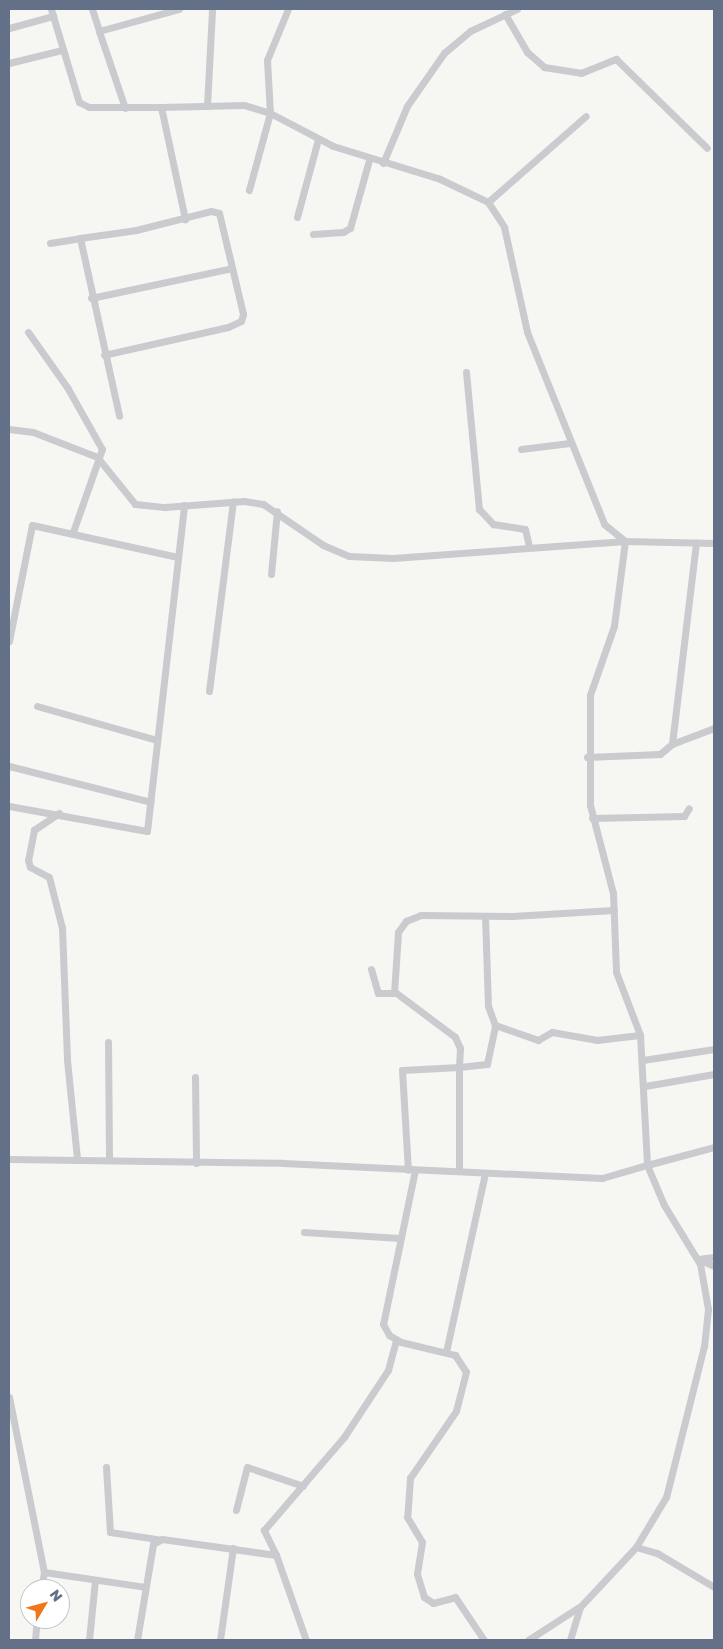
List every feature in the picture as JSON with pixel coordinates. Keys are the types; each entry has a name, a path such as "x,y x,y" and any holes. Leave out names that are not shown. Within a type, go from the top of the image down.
{"street":[{"path":"92,9 125,108"},
{"path":"99,32 179,9"},
{"path":"207,106 212,9"},
{"path":"249,190 270,113 267,60 288,9"},
{"path":"383,163 407,106 427,74 458,39 517,9"},
{"path":"9,28 52,12 79,102 89,108 244,105 270,113 318,139 369,160 440,179 488,202 504,227 519,307 570,443 604,524 625,541"},
{"path":"505,14 524,48 544,68 581,73 616,59 707,148"},
{"path":"9,63 62,50"},
{"path":"161,107 186,219"},
{"path":"488,202 586,116"},
{"path":"297,217 318,139"},
{"path":"314,234 343,232 350,228 369,160"},
{"path":"50,243 219,213 243,314 237,325 104,355"},
{"path":"80,238 91,298 119,416"},
{"path":"91,298 232,268"},
{"path":"28,332 95,434 102,449 73,532"},
{"path":"466,372 479,509 493,524 525,529 529,546"},
{"path":"9,429 42,435 98,458 135,504 184,506 251,502 277,510 310,537 348,556 394,558 529,546 625,541 714,543"},
{"path":"521,449 570,443"},
{"path":"208,691 233,502"},
{"path":"9,806 59,813 147,831 184,506"},
{"path":"271,574 277,510"},
{"path":"9,641 32,525 73,532 178,557"},
{"path":"528,1640 580,1607 636,1547 666,1497 699,1369 708,1309 698,1259 664,1205 647,1165 645,1086 640,1035 615,967 614,910 592,818 588,757 590,695 614,626 625,541"},
{"path":"672,744 696,542"},
{"path":"37,706 157,740"},
{"path":"588,757 660,754 672,744 714,728"},
{"path":"9,766 151,802"},
{"path":"592,818 684,816 689,808"},
{"path":"59,813 34,830 28,860 30,867 49,877 62,928 68,1069 77,1158"},
{"path":"394,992 398,932 406,921 433,913 485,916 614,910"},
{"path":"484,1640 455,1597 433,1602 424,1596 417,1574 422,1542 407,1517 410,1478 456,1411 466,1379 458,1357 446,1352 396,1340 383,1324 411,1170 402,1070 487,1064 495,1026 488,1006 485,916"},
{"path":"371,969 378,993 385,996 394,992"},
{"path":"394,992 455,1037 460,1048 459,1171"},
{"path":"495,1026 538,1040 552,1032 596,1040 640,1035"},
{"path":"108,1042 109,1160"},
{"path":"643,1060 714,1049"},
{"path":"645,1086 714,1074"},
{"path":"196,1077 196,1163"},
{"path":"9,1159 77,1158 608,1178 647,1165 714,1148"},
{"path":"446,1352 485,1173"},
{"path":"304,1232 400,1238"},
{"path":"698,1259 714,1256"},
{"path":"698,1259 714,1266"},
{"path":"306,1640 276,1556 264,1530 303,1486 369,1402 388,1370 396,1340"},
{"path":"9,1397 44,1572 43,1579"},
{"path":"106,1467 110,1532 232,1548 276,1556"},
{"path":"236,1510 247,1468 303,1486"},
{"path":"138,1640 153,1544 158,1539"},
{"path":"636,1547 657,1553 714,1587"},
{"path":"220,1640 232,1548"},
{"path":"44,1572 145,1587"},
{"path":"89,1640 95,1580"},
{"path":"570,1640 580,1607"}]}
